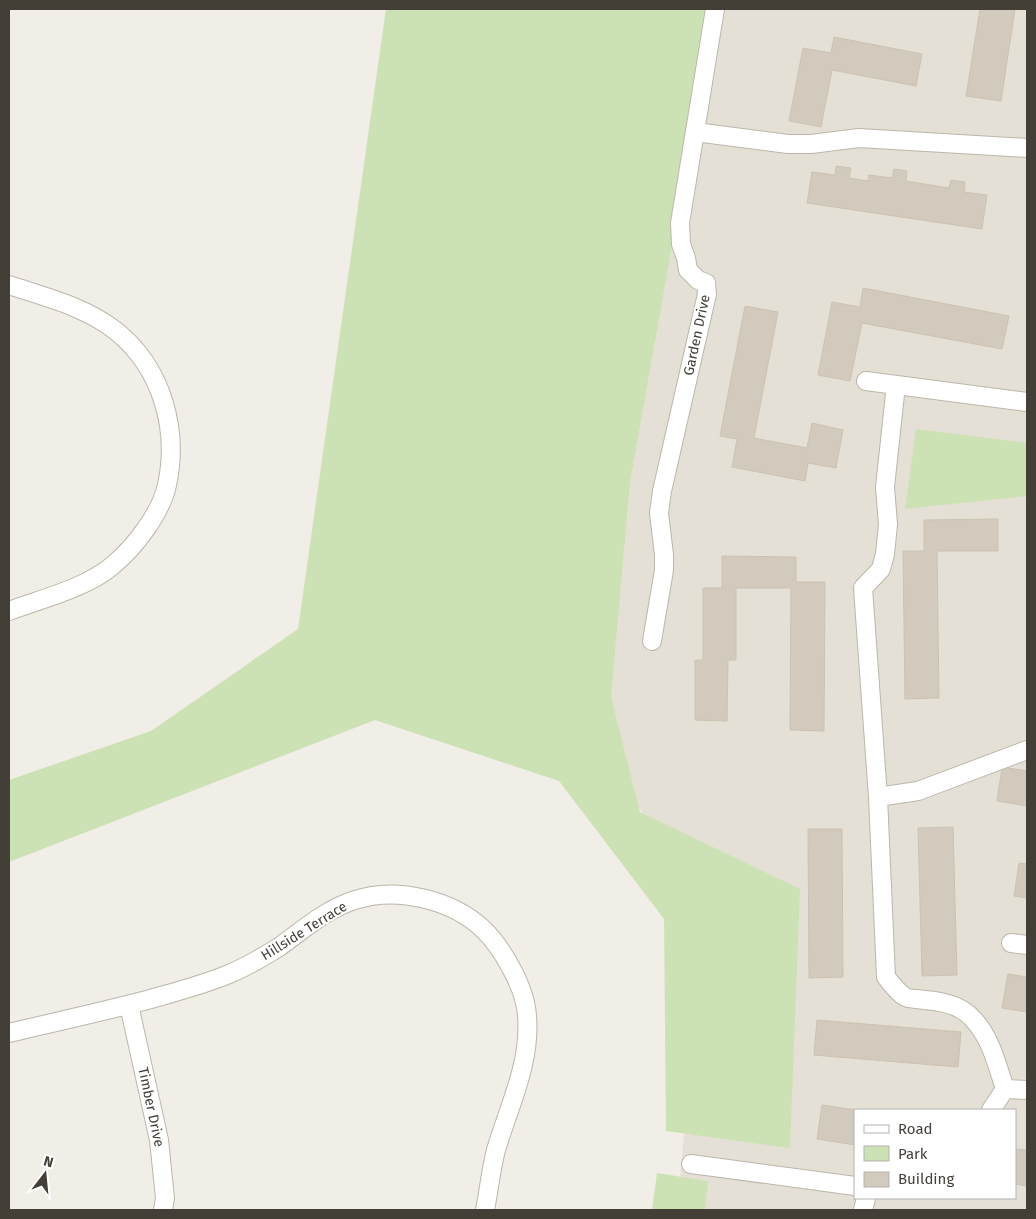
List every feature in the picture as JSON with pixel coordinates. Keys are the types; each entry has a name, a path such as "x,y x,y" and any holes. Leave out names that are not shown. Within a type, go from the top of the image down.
{"street":[{"name":"Garden Drive","path":"652,641 664,570 660,513 662,491 707,294 706,283 698,280 688,270 686,258 680,244 680,223 715,9"},
{"path":"695,132 788,144 810,144 859,138 1027,148"},
{"path":"9,285 94,316 126,340 146,363 159,387 167,412 171,460 167,487 157,512 142,535 121,558 100,574 76,587 9,611"},
{"path":"866,381 1027,402"},
{"path":"896,385 885,487 888,524 885,554 881,569 863,588 878,797 886,977 898,991 908,998 948,1004 961,1009 973,1018 986,1036 1005,1089"},
{"path":"878,797 918,791 1027,750"},
{"name":"Hillside Terrace","path":"9,1033 188,989 229,974 264,956 307,925 356,899 384,895 404,895 425,899 445,906 464,915 483,929 499,947 517,978 524,996 527,1016 527,1046 521,1073 496,1152 485,1210"},
{"name":"Timber Drive","path":"129,1004 159,1140 165,1198 163,1210"},
{"path":"1005,1089 1027,1090"},
{"path":"992,1109 1005,1089"},
{"path":"691,1164 854,1186"}],"shaded area":[{"path":"407,9 1027,9 1027,1210 677,1210 705,915 558,675"}],"green space":[{"path":"386,9 714,9 630,482 611,697 640,812 800,889 790,1148 666,1131 664,919 559,781 375,720 9,862 9,780 151,731 298,629"},
{"path":"916,429 1027,443 1027,496 905,509"},
{"path":"657,1173 708,1181 705,1210 652,1210"}],"building":[{"path":"980,9 1015,9 1001,101 966,96"},
{"path":"834,37 922,54 916,86 832,70 821,127 789,121 803,48 831,53"},
{"path":"836,166 851,168 849,178 868,181 869,175 892,178 894,169 907,171 906,181 949,188 951,180 965,182 964,192 987,195 982,229 807,203 812,172 835,175"},
{"path":"863,288 1009,316 1002,349 862,323 850,381 818,375 832,302 860,307"},
{"path":"745,306 778,312 754,438 807,448 812,423 843,430 836,468 808,463 805,481 732,467 737,439 720,436"},
{"path":"998,519 998,551 937,551 939,698 905,699 903,551 924,551 924,520"},
{"path":"722,556 796,557 796,582 825,582 824,731 790,730 791,588 736,588 736,660 728,660 727,721 695,720 695,660 703,660 703,588 722,588"},
{"path":"1002,767 1027,771 1027,806 997,801"},
{"path":"953,827 957,975 922,976 918,828"},
{"path":"808,829 842,829 843,977 809,978"},
{"path":"1019,863 1027,864 1027,898 1014,896"},
{"path":"1008,974 1027,977 1027,1012 1002,1008"},
{"path":"817,1020 961,1032 958,1067 814,1055"},
{"path":"822,1105 854,1110 854,1145 817,1139"},
{"path":"1016,1149 1027,1150 1027,1186 1016,1184"}]}
